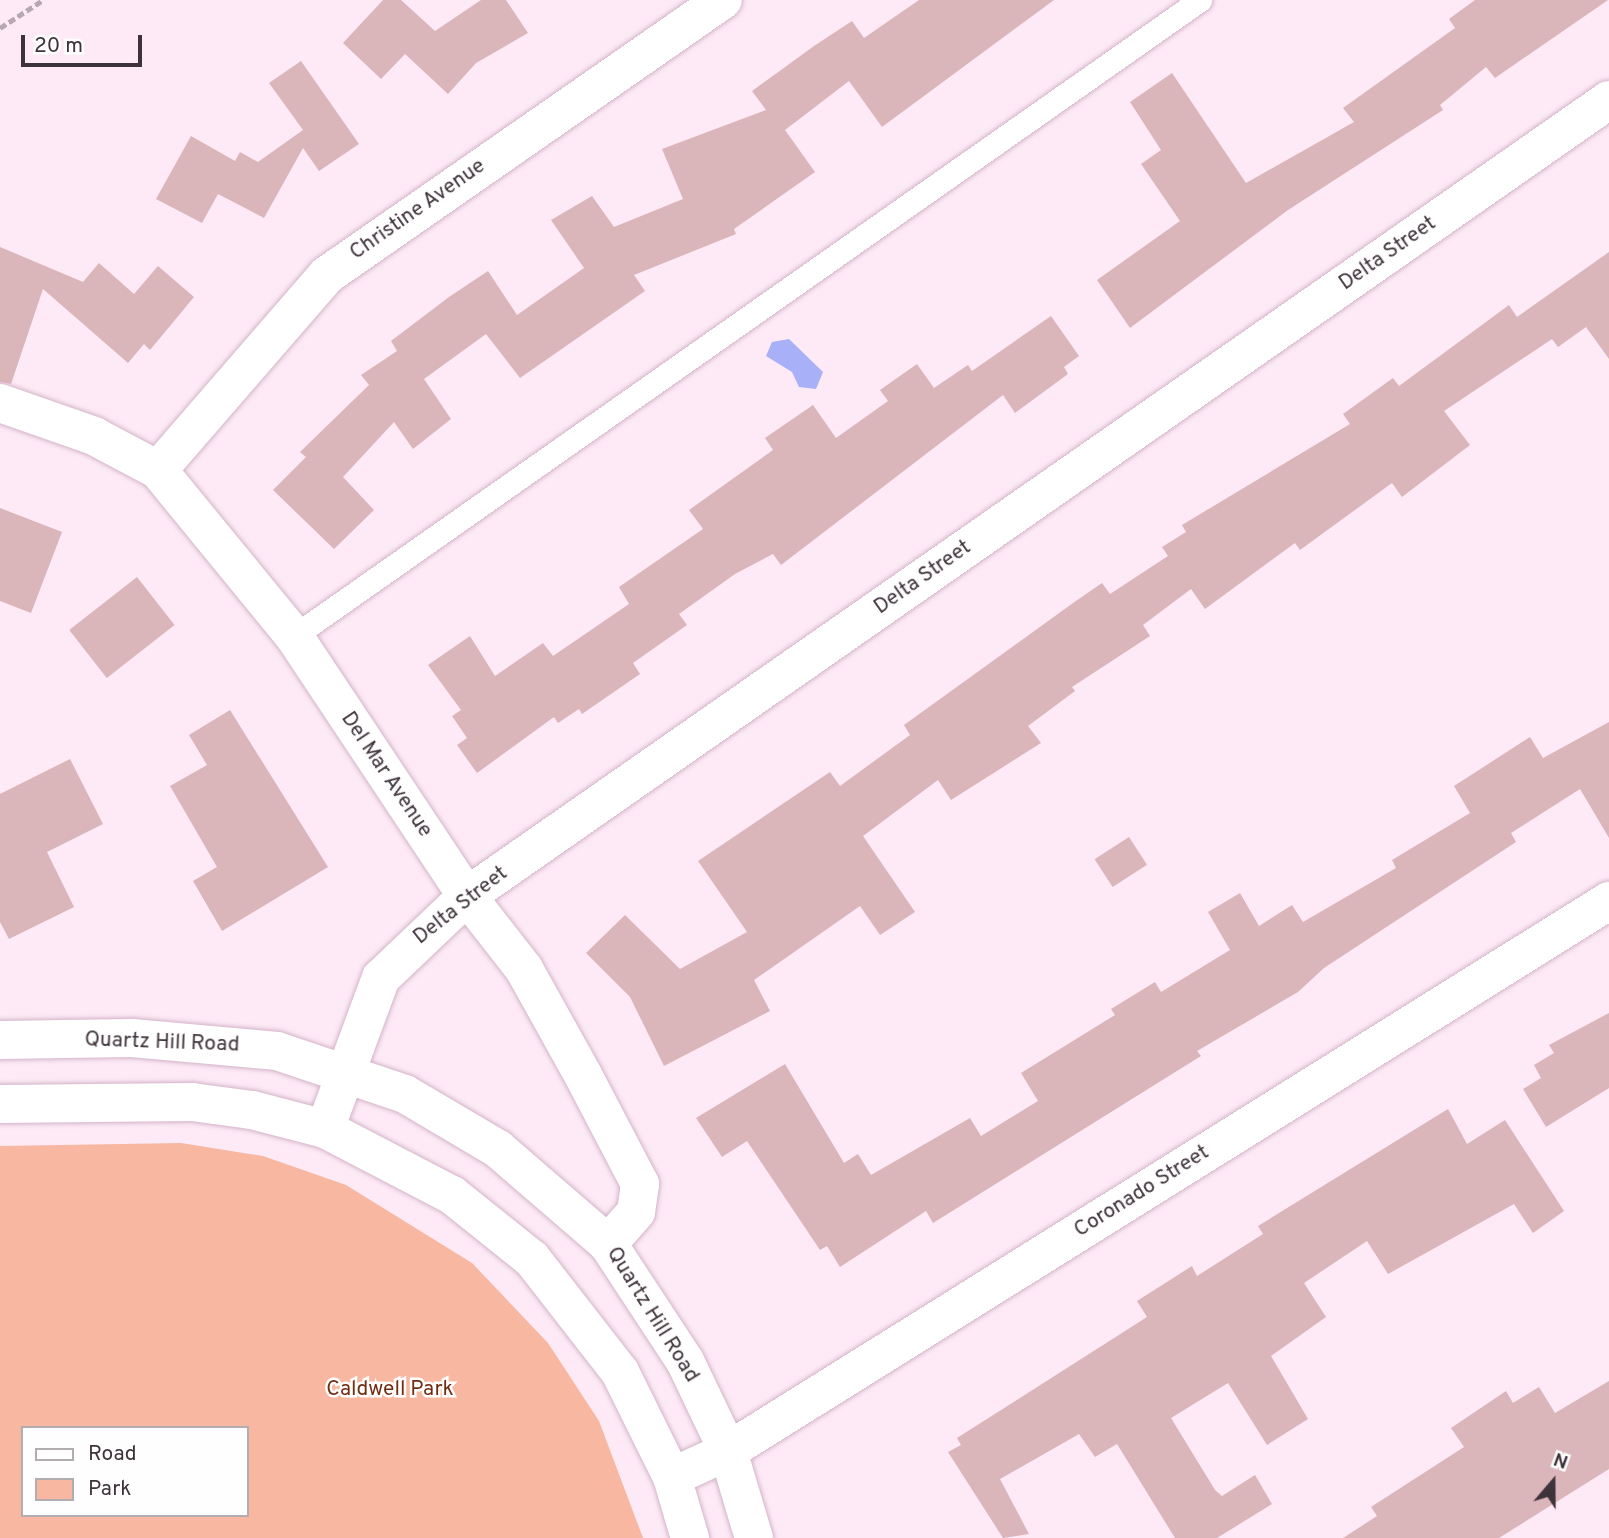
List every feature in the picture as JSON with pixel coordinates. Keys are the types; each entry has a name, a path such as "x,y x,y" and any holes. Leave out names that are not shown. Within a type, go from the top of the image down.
{"street":[{"name":"Christine Avenue","path":"158,470 327,275 723,0"},
{"name":"Delta Street","path":"325,1129 345,1070 389,964 467,896 1609,100"},
{"name":"Del Mar Avenue","path":"0,403 105,440 158,470 294,636 467,896 524,969 640,1185 636,1212 608,1244"},
{"name":"Coronado Street","path":"672,1477 728,1451 1609,901"},
{"name":"Quartz Hill Road","path":"0,1040 233,1044 345,1070 405,1094 498,1149 608,1244 685,1361 728,1451 754,1538"},
{"path":"0,1104 192,1101 325,1129 452,1195 532,1259 620,1372 672,1477 690,1538"}],"lane":[{"path":"294,636 1200,0"}],"path":[{"path":"0,28 43,0"}],"green space":[{"name":"Caldwell Park","path":"181,1143 263,1156 346,1185 472,1263 548,1343 599,1421 643,1538 0,1538 0,1146"}],"water":[{"path":"789,339 823,372 816,389 799,387 792,372 766,356 772,342"}],"building":[{"path":"383,0 401,0 435,31 481,0 506,0 528,33 476,63 448,94 405,54 381,79 343,43"},
{"path":"919,0 1054,0 882,127 849,81 785,130 815,172 734,229 736,234 634,275 645,291 520,378 486,334 424,379 451,419 413,449 394,422 343,477 374,510 334,549 273,490 306,457 300,452 369,385 361,375 397,351 391,341 449,297 488,271 517,315 584,268 551,220 592,196 614,227 683,199 662,149 766,110 752,91 814,46 852,21 864,38"},
{"path":"1475,0 1608,0 1495,78 1486,67 1440,105 1443,110 1288,210 1130,328 1097,280 1180,221 1141,164 1161,150 1130,102 1172,73 1246,183 1354,122 1343,108 1455,28 1449,19"},
{"path":"301,61 359,144 319,171 303,148 264,218 218,194 202,223 156,199 191,136 235,161 240,152 258,162 303,130 269,83"},
{"path":"0,247 83,282 99,263 134,294 158,266 194,297 150,350 144,344 128,363 43,289 11,384 0,382"},
{"path":"1609,252 1609,359 1586,327 1558,347 1552,339 1444,411 1470,445 1402,497 1392,483 1300,550 1295,543 1205,609 1191,589 1143,625 1150,636 1072,687 1075,691 1028,726 1041,743 951,800 938,780 863,836 915,912 880,935 860,906 754,980 770,1011 664,1066 630,997 586,953 625,915 680,969 747,932 698,861 830,772 840,786 910,735 904,725 1073,603 1102,583 1110,594 1168,556 1162,547 1186,532 1182,525 1350,424 1343,414 1393,378 1399,386 1509,305 1517,317"},
{"path":"1051,316 1079,356 1064,367 1068,374 1015,413 1003,395 781,565 773,554 735,574 679,614 687,625 633,663 640,674 582,714 579,709 558,723 554,717 477,773 457,745 467,738 452,716 461,710 428,665 470,636 495,676 543,643 553,656 629,604 619,587 703,529 689,510 773,450 765,438 813,405 836,438 888,401 880,390 917,364 934,388 968,365 972,371"},
{"path":"0,508 62,532 31,613 0,601"},
{"path":"137,577 175,625 107,678 69,630"},
{"path":"230,710 328,867 222,931 193,881 217,867 170,786 207,765 189,735"},
{"path":"1609,722 1609,838 1580,789 1511,833 1516,842 1324,968 1298,992 1197,1051 1201,1056 933,1223 926,1211 840,1267 827,1246 820,1250 747,1141 722,1157 696,1118 785,1064 844,1163 858,1154 871,1175 970,1118 981,1136 1038,1101 1021,1073 1115,1015 1111,1009 1155,982 1161,992 1230,950 1208,912 1240,893 1259,926 1292,905 1303,922 1396,868 1392,860 1470,813 1454,786 1530,737 1543,758"},
{"path":"70,759 103,824 47,852 74,907 9,939 0,922 0,794"},
{"path":"1129,837 1147,865 1113,887 1095,859"},
{"path":"1609,1013 1609,1088 1546,1127 1523,1089 1541,1078 1534,1065 1554,1053 1549,1045"},
{"path":"1448,1109 1467,1144 1505,1120 1564,1211 1533,1233 1514,1204 1388,1274 1367,1241 1304,1283 1326,1317 1271,1356 1308,1419 1267,1445 1228,1383 1171,1418 1215,1490 1222,1496 1255,1475 1272,1504 1217,1538 1175,1538 1117,1444 1095,1457 1079,1434 1000,1479 1029,1534 1003,1538 948,1452 961,1445 957,1438 1147,1317 1137,1301 1192,1266 1197,1276 1263,1234 1258,1226"},
{"path":"1609,1381 1609,1469 1499,1538 1343,1538 1377,1516 1371,1507 1464,1447 1451,1428 1506,1391 1513,1403 1539,1387 1555,1413"}]}
